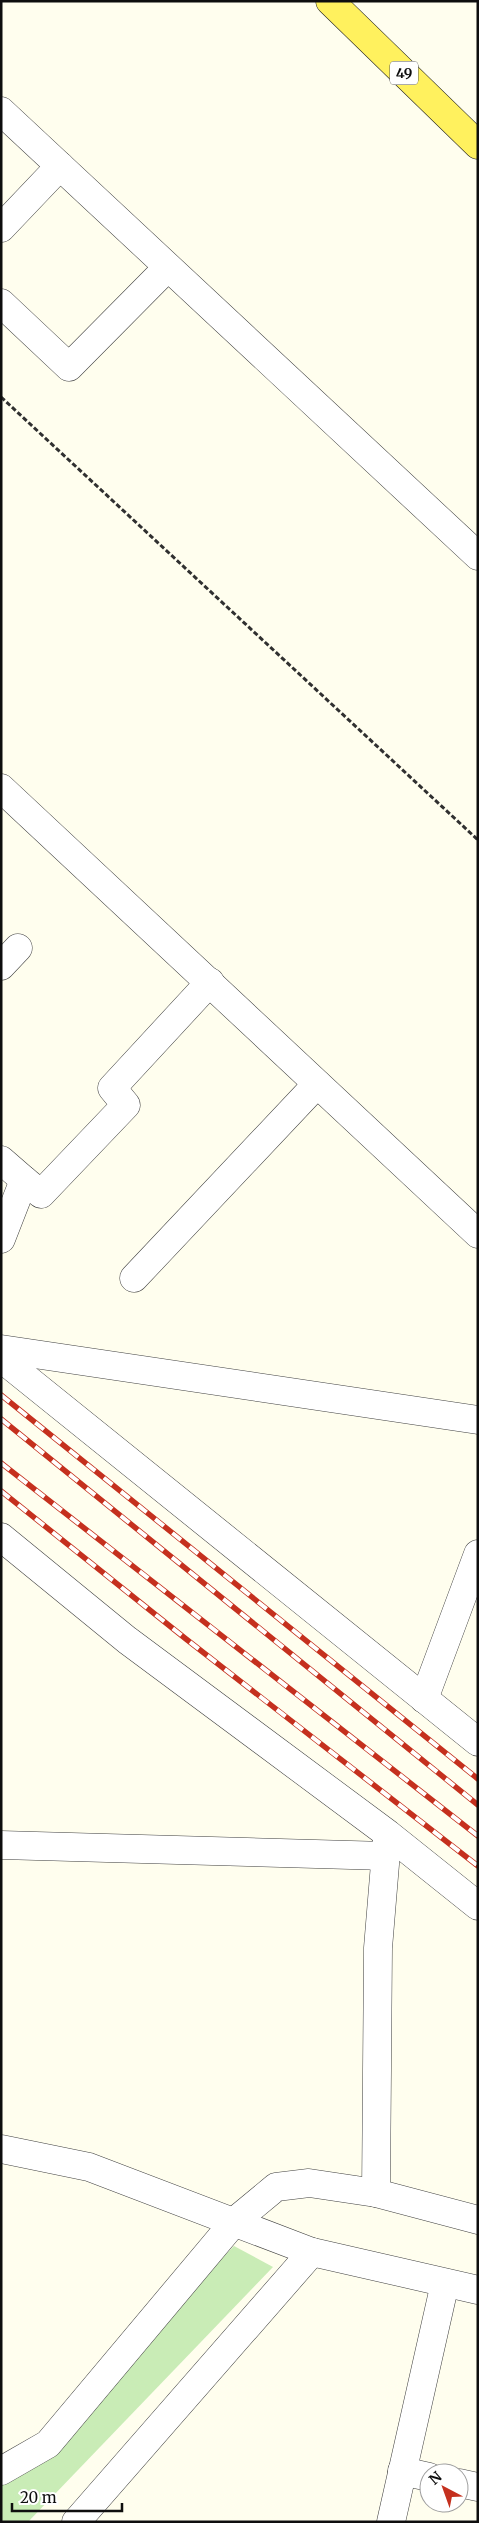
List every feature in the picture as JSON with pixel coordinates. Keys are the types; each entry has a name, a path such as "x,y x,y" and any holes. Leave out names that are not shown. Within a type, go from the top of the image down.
{"main road":[{"name":"49","path":"330,1 478,145"}],"street":[{"path":"1,111 167,268 478,556"},
{"path":"1,228 60,166"},
{"path":"1,303 69,367 167,268"},
{"path":"1,788 478,1234"},
{"path":"1,1160 41,1194 126,1105 112,1088 210,982"},
{"path":"134,1278 317,1084"},
{"path":"1,1239 24,1180"},
{"path":"1,1349 478,1420"},
{"path":"1,1358 478,1742"},
{"path":"1,1537 127,1640 387,1845 478,1906"},
{"path":"424,1699 478,1554"},
{"path":"1,1845 387,1845"},
{"path":"376,2193 378,1948 387,1845"},
{"path":"1,2149 89,2167 235,2221 312,2252 478,2290"},
{"path":"1,2471 48,2444 235,2221 276,2187 309,2183 376,2193 478,2220"},
{"path":"76,2522 312,2252"},
{"path":"391,2522 445,2282"},
{"path":"402,2471 419,2474"}],"path":[{"path":"1,396 478,840"}],"green space":[{"path":"234,2246 273,2267 28,2522 1,2522 1,2479"}],"railway":[{"path":"1,1395 478,1779"},
{"path":"1,1419 478,1805"},
{"path":"1,1463 478,1836"},
{"path":"1,1491 186,1639 478,1866"}]}
